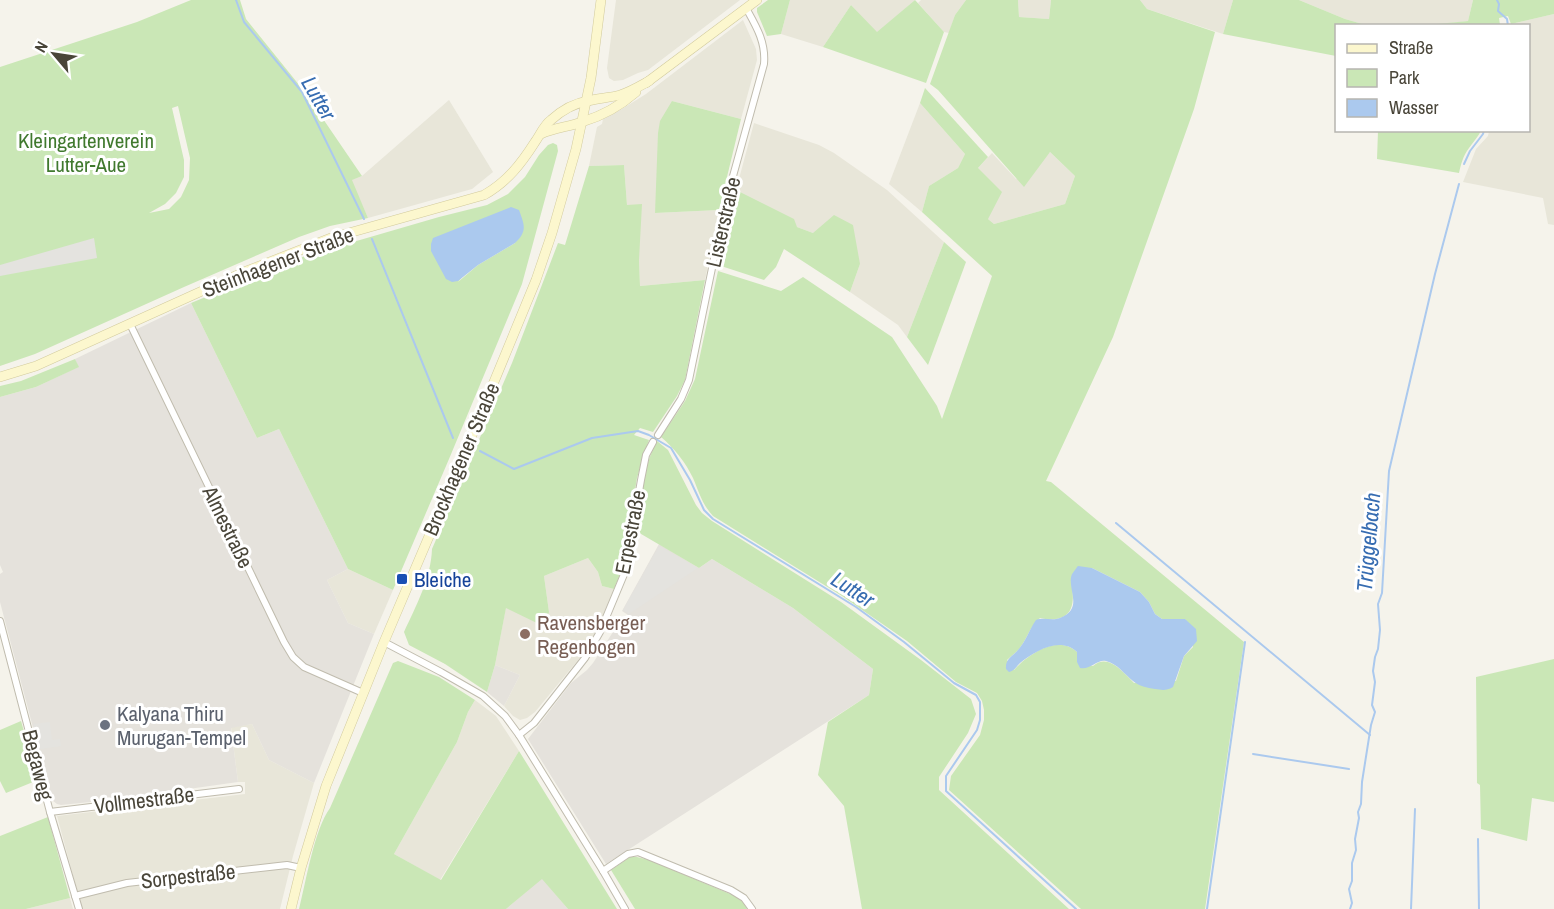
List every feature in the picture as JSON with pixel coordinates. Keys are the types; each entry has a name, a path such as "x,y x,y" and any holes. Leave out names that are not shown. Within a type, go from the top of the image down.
{"main road":[{"name":"Brockhagener Straße","path":"291,909 326,786 536,280 562,200 582,123 595,53 601,0"},
{"name":"Steinhagener Straße","path":"541,134 582,123 620,105 757,0"},
{"name":"Steinhagener Straße","path":"0,377 36,366 244,272 331,238 484,195 498,188 508,179 522,162 545,125 557,114 586,101 622,94 649,81"}],"street":[{"name":"Listerstraße","path":"658,435 681,399 689,380 725,205 764,64 765,51 762,40 746,8"},
{"name":"Almestraße","path":"130,324 293,657 304,667 363,693"},
{"name":"Erpestraße","path":"519,735 534,723 590,652 600,632 625,572 646,455 653,442"},
{"name":"Begaweg","path":"0,621 50,812 79,909"},
{"path":"384,642 483,696 505,716 603,871 624,909"},
{"name":"Vollmestraße","path":"50,812 239,789"},
{"path":"603,871 628,854 638,852 731,890 744,898 752,909"},
{"name":"Sorpestraße","path":"75,896 128,883 287,865 301,868"}],"shaded area":[{"path":"616,0 740,0 648,70 623,80 614,81 609,78 607,68"},
{"path":"790,0 915,0 877,33 851,5 823,47 781,34"},
{"path":"921,0 966,0 955,15 949,33 944,32 918,3"},
{"path":"1018,0 1051,0 1049,19 1019,17"},
{"path":"1140,0 1233,0 1223,34 1147,9"},
{"path":"1299,0 1473,0 1468,21 1443,24 1362,24"},
{"path":"1554,14 1554,225 1548,224 1543,198 1463,182 1476,149 1489,132 1530,132 1530,24 1511,24"},
{"path":"743,20 756,49 757,60 741,119 672,101 655,213 719,210 705,280 640,286 639,260 627,205 624,165 589,166 597,127 602,124 603,119 646,94"},
{"path":"449,100 493,172 472,189 368,218 351,180 362,176"},
{"path":"920,103 965,154 958,168 929,186 922,212 889,184"},
{"path":"754,123 819,145 834,153 887,190 944,242 907,337 898,325 850,292 860,264 813,233 797,227 736,190"},
{"path":"1050,152 1075,176 1065,204 994,224 988,219 978,168 992,153 1016,179"},
{"path":"94,238 97,258 0,276 0,265"},
{"path":"191,303 257,438 279,429 348,569 327,580 348,623 374,634 314,783 269,760 252,724 231,728 238,782 110,800 57,804 52,800 0,602 0,574 3,572 0,565 0,397 36,387 78,367 75,359"},
{"path":"659,544 699,568 712,559 793,608 873,669 869,695 606,864 528,739 571,683 593,663 622,618 628,615 622,611"},
{"path":"659,546 698,568 629,614 623,610"},
{"path":"588,558 598,572 602,586 614,589 598,630 588,648 535,712 520,720 504,706 520,675 495,665 506,607 549,612 544,576"},
{"path":"348,569 393,590 374,634 348,623 327,580"},
{"path":"495,665 520,675 504,706 487,692"},
{"path":"475,700 496,716 519,751 440,880 394,854 457,742"},
{"path":"50,722 52,740 60,739 61,746 40,749 33,724"},
{"path":"252,724 269,760 314,783 280,909 82,909 57,816 245,794 245,782 238,782 231,727"},
{"path":"542,878 568,909 506,909"},
{"path":"70,898 73,909 26,909"}],"green space":[{"name":"Kleingartenverein Lutter-Aue","path":"191,0 240,0 246,19 304,91 362,176 352,180 368,218 330,226 299,237 35,354 0,366 0,67 137,22","holes":["178,106 190,158 189,180 181,197 169,209 149,213 165,204 176,193 184,177 184,160 172,108"]},
{"path":"768,0 790,0 781,34 767,36 757,12 757,8"},
{"path":"915,0 944,32 926,83 823,47 851,5 877,32"},
{"path":"966,0 1018,0 1019,17 1049,19 1051,0 1140,0 1147,9 1215,32 1194,109 1113,337 1046,481 1051,482 1244,642 1205,909 1081,909 949,790 951,776 980,735 984,710 977,693 956,682 907,641 842,596 713,516 703,502 687,467 661,437 685,401 695,379 718,271 781,291 803,277 892,337 937,406 942,419 992,276 922,212 929,186 958,168 965,154 920,103 925,88 988,157 978,168 1002,192 988,219 994,224 1065,204 1075,176 1050,152 1024,187 938,90 930,84 955,15","holes":["1092,568 1140,592 1149,602 1155,614 1162,619 1185,619 1193,647 1184,656 1176,681 1134,683 1110,663 1104,662 1093,666 1077,662 1077,652 1061,645 1043,648 1014,670 1007,660 1019,649 1040,618 1053,619 1067,614 1073,599 1071,581"]},
{"path":"1233,0 1299,0 1362,24 1335,24 1335,56 1223,34"},
{"path":"1473,0 1554,0 1554,14 1511,24 1508,16 1499,18 1500,24 1437,24 1468,21"},
{"path":"672,101 741,119 719,210 655,213 658,133 660,121"},
{"path":"1378,132 1480,132 1465,154 1459,173 1377,159"},
{"path":"553,143 557,145 558,151 522,284 393,590 348,569 279,429 257,438 191,303 305,256 487,205 508,194 525,177 548,145","holes":["519,210 515,243 478,265 458,282"]},
{"path":"624,165 627,205 642,204 640,286 705,280 685,380 653,432 640,428 634,435 649,440 637,478 621,572 614,589 602,586 598,572 588,558 544,576 549,612 543,626 506,608 495,665 487,692 445,664 409,645 404,632 426,581 432,549 512,363 558,243 565,245 589,166"},
{"path":"736,190 794,219 797,227 813,233 834,215 853,225 860,264 850,292 784,249 776,267 764,280 721,266"},
{"path":"944,242 966,262 928,365 907,337"},
{"path":"75,359 79,367 36,387 0,397 0,386 21,381"},
{"path":"657,441 668,450 702,513 841,602 971,699 976,714 968,733 939,777 939,790 1069,909 862,909 844,806 818,775 828,722 869,695 873,669 793,608 712,559 699,568 636,531 645,474"},
{"path":"1554,659 1554,802 1532,798 1527,841 1481,829 1480,785 1477,783 1476,677"},
{"path":"398,661 439,677 475,700 457,742 394,854 441,880 519,751 617,909 568,909 542,879 506,909 299,909 319,829 393,663"},
{"path":"21,721 38,780 6,793 0,781 0,730"},
{"path":"48,817 70,898 26,909 0,909 0,836"},
{"path":"630,857 649,860 735,896 743,902 747,909 635,909 611,870"}],"water":[{"path":"511,207 519,210 523,223 522,235 519,239 478,265 458,281 452,282 446,279 431,251 433,238"},
{"path":"1078,566 1092,568 1140,592 1149,602 1155,614 1162,619 1185,619 1196,629 1197,641 1184,656 1173,687 1162,690 1140,685 1106,661 1080,668 1077,662 1077,652 1063,645 1040,650 1026,658 1013,670 1009,672 1006,669 1008,660 1021,647 1036,620 1060,618 1072,609 1071,580"}],"waterway":[{"name":"Lutter","path":"236,0 244,22 302,92 364,219"},
{"name":"Trüggelbach","path":"1497,0 1498,11 1507,19 1508,24"},
{"name":"Trüggelbach","path":"1464,164 1484,132"},
{"name":"Trüggelbach","path":"1350,909 1352,903 1349,889 1356,850 1358,812 1375,712 1372,705 1375,682 1373,671 1380,630 1378,604 1382,593 1389,471 1435,274 1459,184"},
{"name":"Lutter","path":"372,239 453,438"},
{"name":"Lutter","path":"480,451 514,469 592,438 638,431 671,448 704,510 713,519 856,607 954,683 976,695 980,702 980,720 977,730 946,776 946,791 1076,909"},
{"path":"1116,523 1370,735"},
{"path":"1207,909 1245,642"},
{"path":"1253,754 1349,769"},
{"path":"1411,909 1415,809"},
{"path":"1478,839 1479,909"}],"place":[{"name":"Bleiche","path":"402,579"},
{"name":"Ravensberger Regenbogen","path":"525,634"},
{"name":"Kalyana Thiru Murugan-Tempel","path":"105,725"}]}
